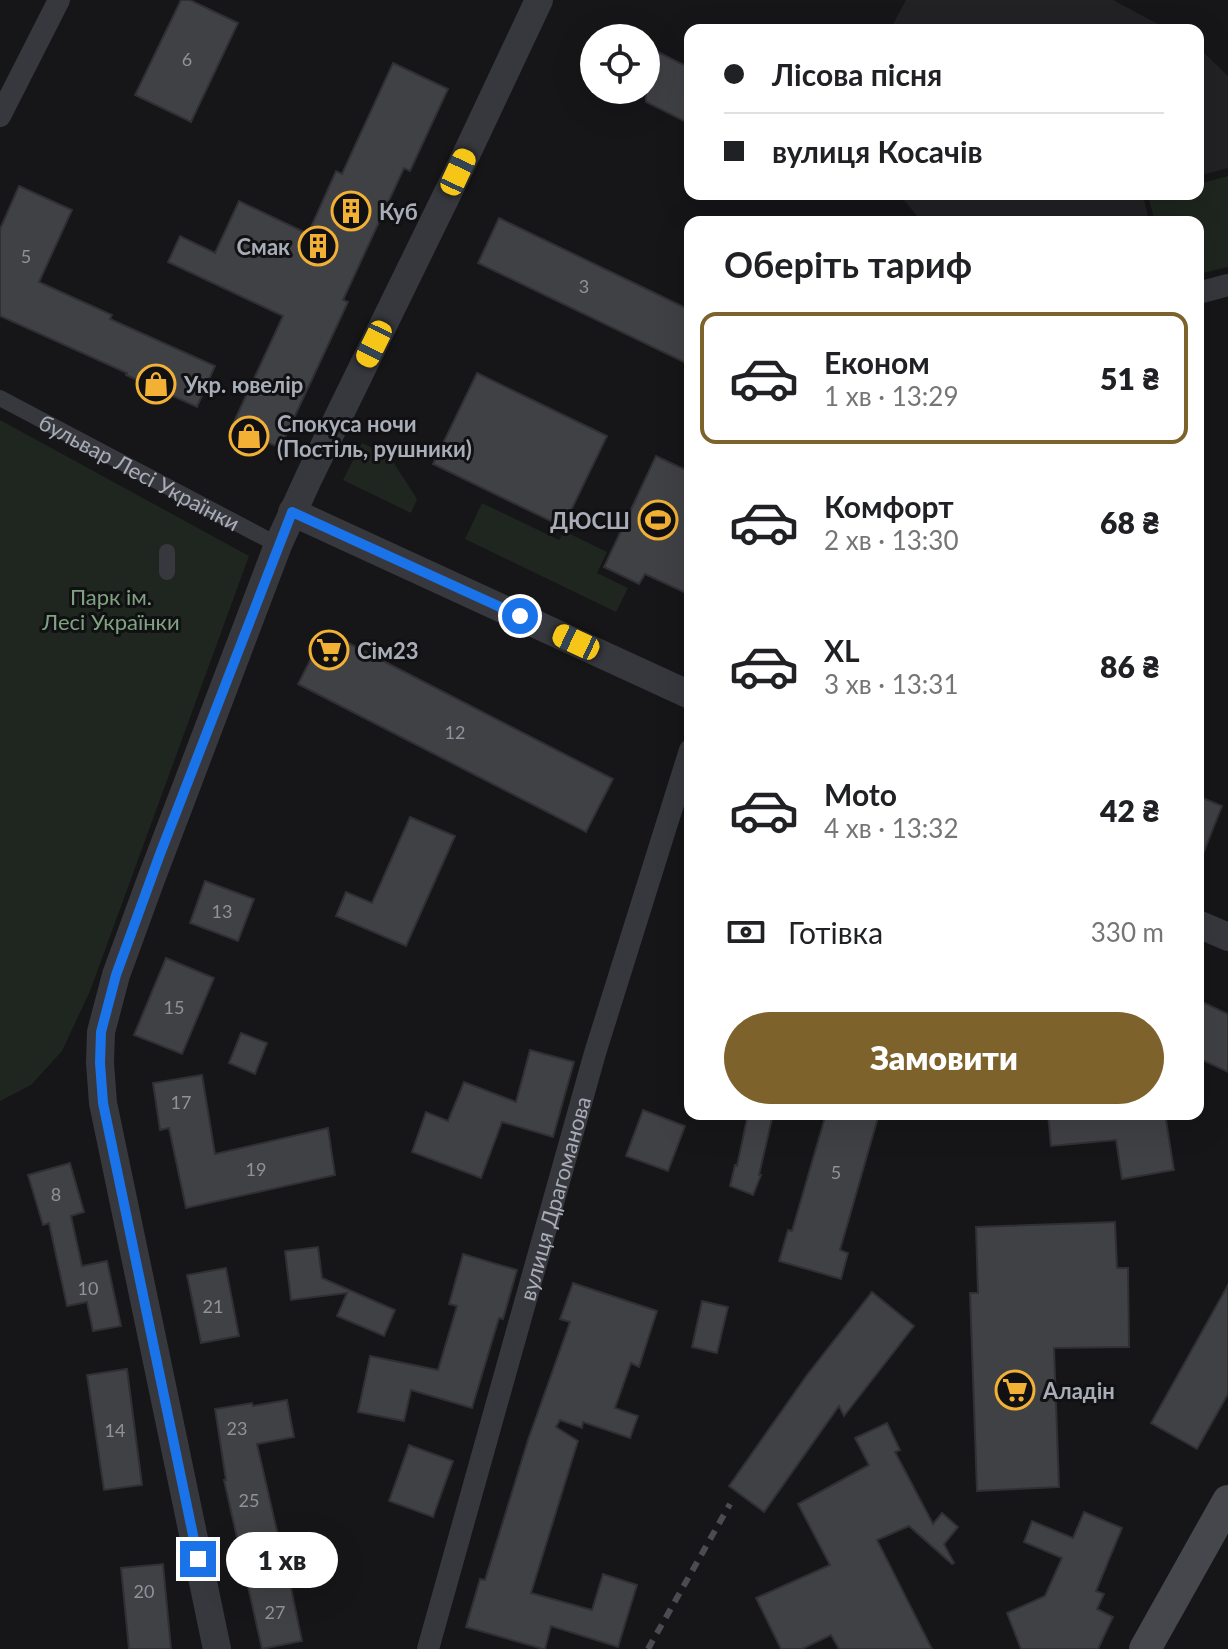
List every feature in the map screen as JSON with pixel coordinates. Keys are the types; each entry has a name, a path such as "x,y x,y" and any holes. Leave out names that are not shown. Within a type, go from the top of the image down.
{"main road":[{"path":"1145,1649 1228,1501"}],"street":[{"path":"0,116 59,0"},
{"path":"217,1649 103,1103 101,1032 116,975 150,882 292,512 539,0"},
{"path":"1204,291 1228,285"},
{"name":"бульвар Лесі Українки","path":"0,398 278,545"},
{"path":"292,512 684,692"},
{"path":"167,552 167,572"},
{"name":"вулиця Драгоманова","path":"428,1649 595,1053 684,769"},
{"path":"1204,927 1228,937"}],"shaded area":[{"path":"906,0 1113,0 1158,24 893,24"},
{"path":"1204,53 1228,76 1228,168 1204,174"},
{"path":"904,200 1144,200 1148,216 917,216"}],"green space":[{"path":"1228,176 1228,267 1204,273 1204,216 1153,216 1149,200 1204,200 1204,182"},
{"name":"Парк ім. Лесі Українки","path":"0,420 249,556 90,991 62,1051 31,1085 0,1101"},
{"path":"362,443 390,457 417,499 411,513 343,480"},
{"path":"482,503 559,540 564,531 607,552 597,573 628,588 616,612 465,539"}],"building":[{"path":"181,0 190,0 238,23 191,122 135,95"},
{"path":"660,53 684,65 684,121 650,104 660,104"},
{"path":"393,63 448,89 410,171 404,168 343,300 348,302 280,448 232,426 283,316 168,262 180,236 215,253 239,201 308,234 336,171 342,174"},
{"path":"19,186 72,210 39,282 112,315 110,319 215,366 197,407 0,316 0,229"},
{"path":"499,218 684,307 684,362 478,263"},
{"path":"477,373 607,436 563,527 433,464"},
{"name":"ДЮСШ","path":"656,456 684,469 684,592 645,574 639,584 604,567"},
{"path":"325,631 613,779 586,832 298,684"},
{"path":"1204,798 1222,806 1204,851"},
{"path":"410,817 455,836 406,946 336,916 346,892 372,903"},
{"path":"205,881 254,899 238,941 190,923"},
{"path":"166,958 214,978 182,1054 134,1035"},
{"path":"1204,1003 1228,1014 1228,1072 1204,1061"},
{"path":"241,1033 267,1043 255,1074 229,1063"},
{"path":"530,1050 574,1062 553,1137 502,1122 481,1178 412,1152 426,1112 448,1121 464,1082 516,1102"},
{"path":"202,1075 215,1154 328,1128 335,1175 186,1208 169,1128 160,1130 153,1083"},
{"path":"643,1110 685,1126 668,1171 626,1156"},
{"path":"747,1120 772,1120 761,1175 753,1195 730,1186"},
{"path":"824,1120 877,1120 840,1250 848,1253 841,1279 779,1261 788,1230 792,1231"},
{"path":"1049,1120 1166,1120 1174,1170 1122,1179 1116,1140 1051,1146"},
{"path":"70,1163 84,1212 71,1216 82,1266 107,1261 121,1326 93,1331 87,1302 67,1306 49,1223 43,1225 28,1175"},
{"path":"1115,1222 1117,1268 1128,1268 1129,1347 1054,1348 1059,1487 977,1491 970,1293 978,1293 976,1227"},
{"path":"318,1247 322,1278 395,1310 384,1336 337,1316 347,1293 291,1300 285,1251"},
{"path":"463,1254 517,1270 472,1408 411,1390 404,1421 358,1412 370,1356 438,1370 457,1306 449,1304"},
{"path":"226,1268 239,1336 201,1343 187,1275"},
{"path":"573,1283 657,1311 639,1367 631,1363 615,1408 638,1416 630,1438 583,1422 582,1428 560,1420 556,1427 578,1441 531,1593 592,1610 603,1574 637,1585 618,1647 551,1626 543,1649 466,1627 480,1579 485,1580 528,1440 570,1322 560,1319"},
{"path":"1228,1285 1228,1394 1197,1449 1151,1423"},
{"path":"872,1292 914,1326 844,1416 839,1406 764,1512 729,1486 807,1375"},
{"path":"702,1301 728,1307 717,1353 692,1347"},
{"path":"127,1369 142,1485 104,1490 87,1375"},
{"path":"287,1400 294,1437 257,1444 283,1557 321,1549 326,1576 290,1583 302,1641 262,1649 224,1480 215,1409"},
{"path":"887,1423 900,1450 895,1452 933,1524 942,1513 958,1527 944,1544 952,1564 909,1526 877,1540 932,1649 839,1649 831,1635 802,1649 781,1649 756,1598 830,1565 798,1504 869,1465 855,1438"},
{"path":"409,1445 453,1461 433,1517 389,1501"},
{"path":"1084,1512 1122,1528 1096,1591 1104,1594 1097,1609 1113,1617 1098,1649 1021,1649 1007,1613 1045,1596 1062,1558 1024,1542 1032,1521 1073,1538"},
{"path":"163,1564 171,1649 129,1649 121,1568"}],"railway":[{"path":"648,1649 730,1504"}],"place":[{"name":"Куб","path":"351,211"},
{"name":"Смак","path":"318,246"},
{"name":"Укр. ювелір","path":"156,384"},
{"name":"Спокуса ночи (Постіль, рушники)","path":"249,436"},
{"name":"ДЮСШ","path":"658,520"},
{"name":"Сім23","path":"329,650"},
{"name":"Аладін","path":"1015,1390"}],"route":[{"path":"198,1559 103,1103 101,1032 116,975 292,512 520,616"}]}
